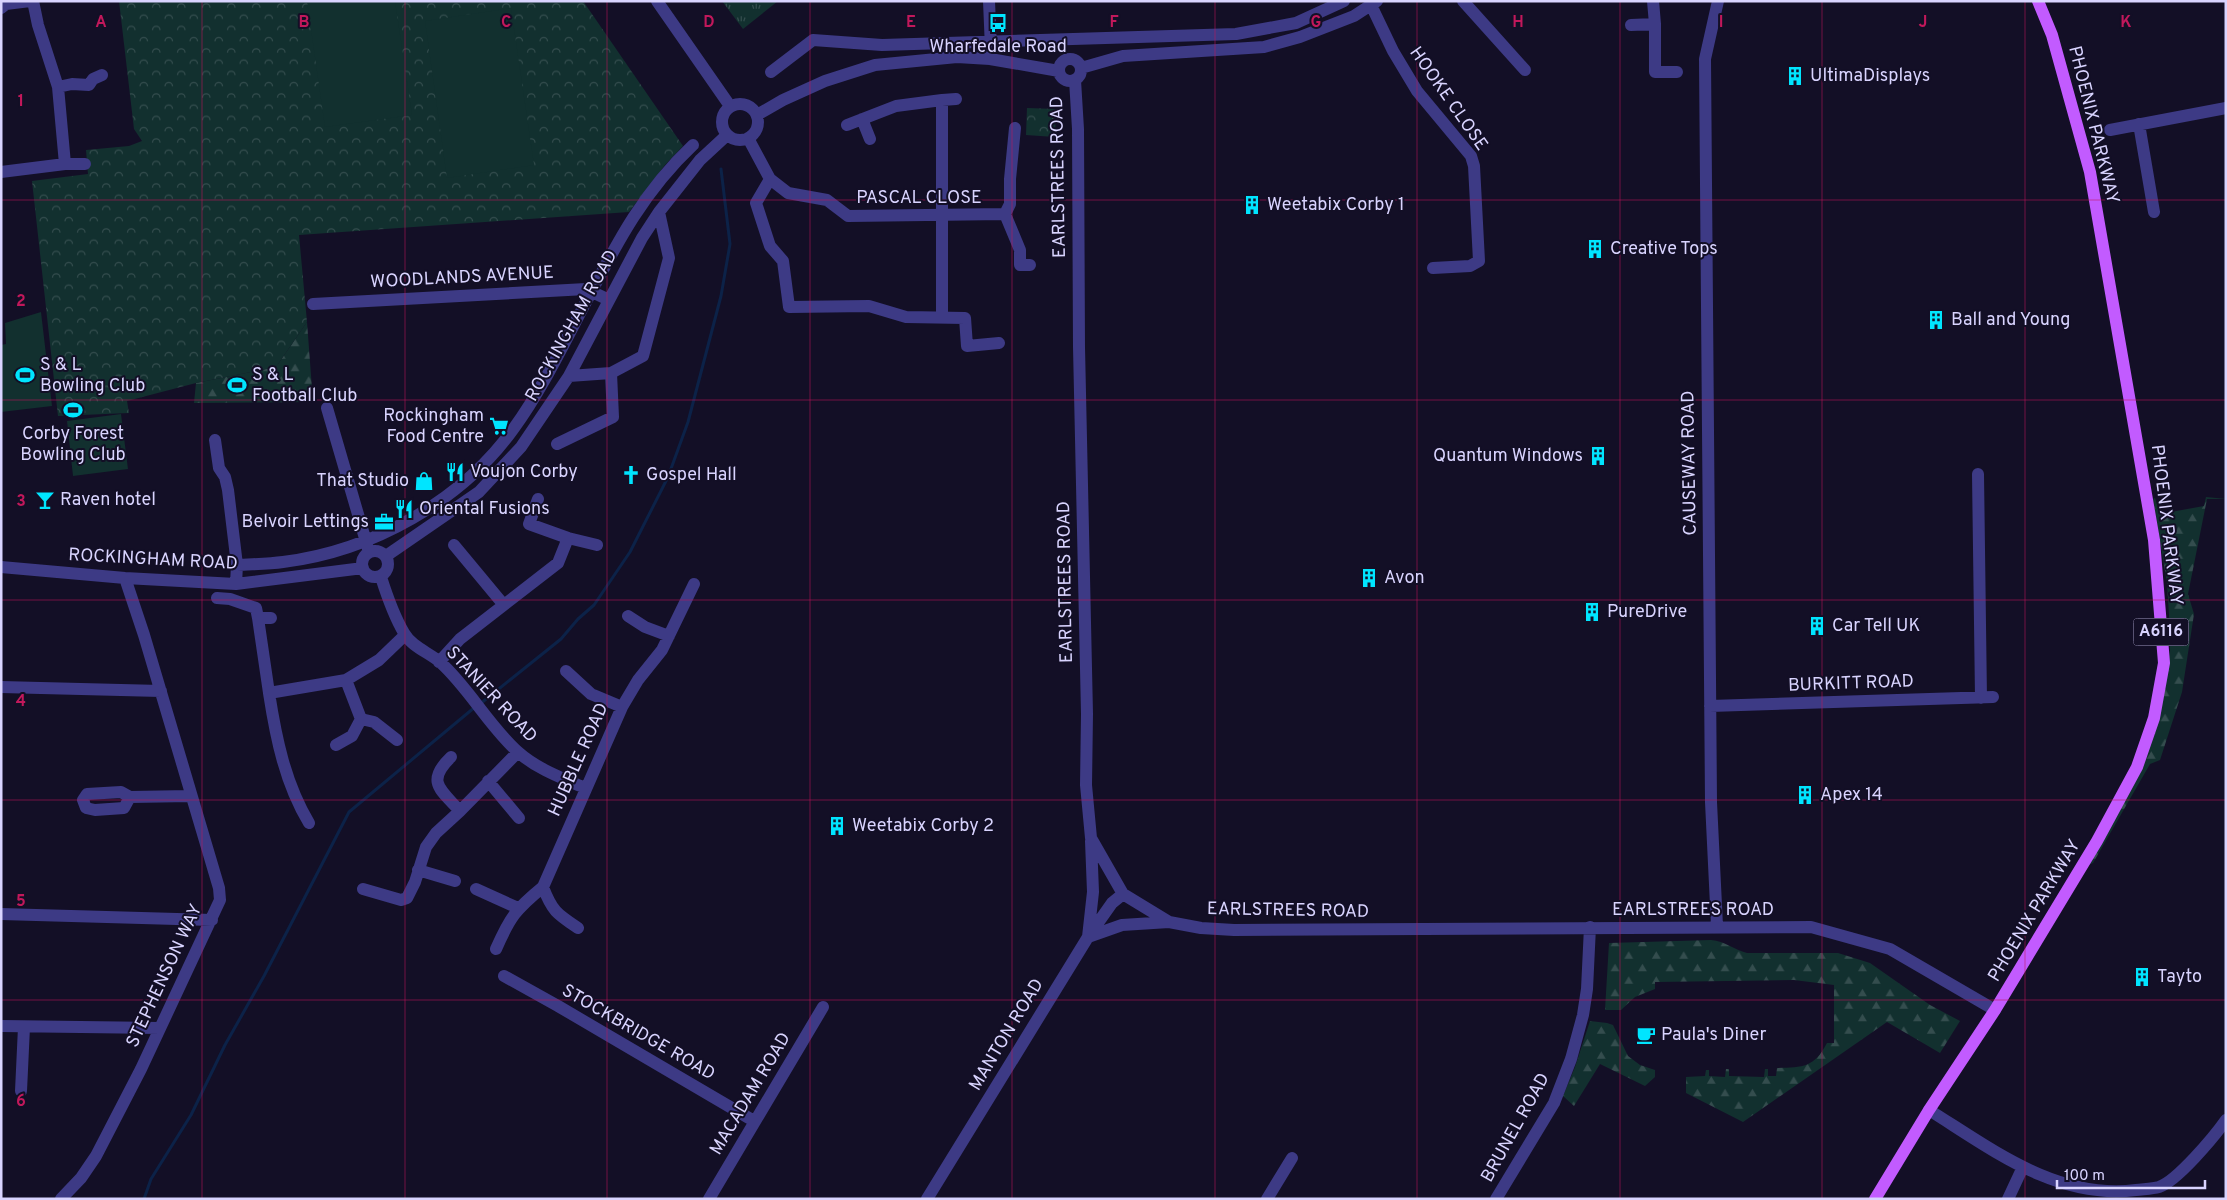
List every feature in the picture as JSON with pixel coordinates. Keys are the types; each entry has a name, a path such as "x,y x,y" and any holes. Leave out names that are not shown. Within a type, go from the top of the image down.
{"main road":[{"name":"PHOENIX PARKWAY","path":"1875,1199 1929,1110 1995,1010 2097,841 2137,767 2154,718 2164,662 2154,540 2090,172 2052,35 2038,1"}],"street":[{"path":"1,8 6,4 32,1 58,87 65,164"},
{"path":"657,1 730,106"},
{"path":"989,1 990,59"},
{"path":"771,72 813,40 882,45 1143,39 1236,34 1296,23 1344,1"},
{"path":"1463,1 1525,70"},
{"path":"1653,1 1656,24 1655,72 1677,72"},
{"name":"CAUSEWAY ROAD","path":"1717,926 1711,802 1705,60 1718,1"},
{"path":"1081,68 1123,56 1264,47 1300,37 1354,16 1374,3"},
{"name":"HOOKE CLOSE","path":"1374,3 1393,51 1417,91 1471,156 1474,166 1479,261 1470,266 1432,268"},
{"path":"1630,25 1656,24"},
{"path":"757,115 783,100 825,81 875,65 957,57 990,59 1059,71"},
{"path":"1070,59 1077,62 1081,68 1080,76 1075,80 1064,80 1059,71 1061,63 1070,59"},
{"path":"58,87 72,84 89,90 93,79 102,75"},
{"name":"EARLSTREES ROAD","path":"1075,80 1078,129 1079,347 1087,714 1086,786 1091,838 1123,894 1169,922 1201,928 1234,930 1811,927 1890,949 1995,1010"},
{"path":"847,126 896,106 956,99"},
{"path":"942,100 942,317"},
{"path":"748,105 757,115 757,128 748,138 735,140 727,135 721,124 722,118 730,106 748,105"},
{"path":"2110,130 2226,108"},
{"path":"862,119 870,140"},
{"path":"2138,124 2154,212"},
{"name":"PASCAL CLOSE","path":"1015,128 1010,179 1010,204 1005,214 1020,250 1020,265"},
{"name":"ROCKINGHAM ROAD","path":"386,556 479,492 521,447 569,376 642,238 658,212 700,160 727,135"},
{"name":"PASCAL CLOSE","path":"748,138 770,178 788,193 827,200 848,216 1005,214"},
{"path":"237,565 282,562 367,547 455,489 475,472 514,428 548,373 640,204 670,166 693,145"},
{"path":"1,172 65,164 85,164"},
{"path":"770,178 756,203 770,246 783,261 789,307 869,306 906,317 965,318 967,346 999,344"},
{"path":"569,376 610,373 643,356 669,258 658,212"},
{"name":"WOODLANDS AVENUE","path":"313,304 580,289 592,290 610,300"},
{"path":"557,444 613,417 610,373"},
{"path":"327,408 367,547 363,559 363,568 370,577 381,577 388,568 386,556 379,551 367,547"},
{"path":"215,440 219,468 227,482 237,565 236,584"},
{"name":"BURKITT ROAD","path":"1710,706 1987,697 1978,474"},
{"path":"455,489 465,502"},
{"path":"538,499 529,524 568,538 596,545"},
{"path":"439,662 460,639 558,563 568,538"},
{"path":"454,545 503,604"},
{"name":"ROCKINGHAM ROAD","path":"1,567 126,578 236,584 363,568"},
{"name":"STANIER ROAD","path":"381,577 391,607 405,635 421,650 439,662 466,690 482,712 518,752 543,769 585,788"},
{"name":"STEPHENSON WAY","path":"61,1199 81,1178 96,1156 141,1069 220,900 219,888 126,578"},
{"name":"HUBBLE ROAD","path":"496,949 505,927 518,908 543,887 622,707 638,680 662,650 694,584"},
{"path":"217,598 230,599 256,608 264,618 268,693 275,732 288,781 298,805 309,823"},
{"path":"628,616 645,627 669,636"},
{"path":"268,693 346,680 379,660 405,635"},
{"path":"566,671 591,694 622,707"},
{"path":"336,745 352,736 361,719 346,680"},
{"path":"1,687 160,691"},
{"path":"361,719 374,722 396,740"},
{"path":"363,889 401,900 407,898 426,847 436,832 460,811 518,752"},
{"path":"451,758 437,773 437,780 440,788 460,811"},
{"path":"488,781 519,818"},
{"path":"130,797 191,796"},
{"path":"1091,838 1093,892 1088,937 1122,925 1169,922"},
{"path":"418,870 455,881"},
{"path":"543,887 550,906 559,916 578,928"},
{"path":"476,889 518,908"},
{"name":"MANTON ROAD","path":"928,1199 1088,937 1112,903 1123,894"},
{"path":"1,914 212,920"},
{"name":"BRUNEL ROAD","path":"1496,1199 1554,1103 1571,1060 1586,998 1590,927"},
{"name":"STOCKBRIDGE ROAD","path":"504,976 754,1121"},
{"name":"MACADAM ROAD","path":"709,1199 823,1007"},
{"path":"1,1026 160,1028"},
{"path":"21,1090 24,1027"},
{"path":"1929,1110 2022,1169 2072,1188 2114,1194 2162,1193 2193,1160 2226,1120"},
{"path":"1267,1199 1292,1158"},
{"path":"2008,1199 2022,1169"}],"green space":[{"path":"119,1 583,1 683,146 665,165 629,212 299,235 307,322 276,367 196,383 127,401 129,413 58,416 32,181 88,174 86,150 129,146 142,141 134,129"},
{"path":"307,1 395,1 412,115 325,127"},
{"path":"722,1 778,1 743,29"},
{"path":"511,8 534,165 447,178 425,21"},
{"path":"1027,108 1056,109 1055,137 1026,135"},
{"name":"S & L Bowling Club","path":"41,312 52,406 1,412 1,345 6,344 5,323"},
{"path":"307,322 313,402 194,403 196,383 276,367"},
{"path":"121,414 128,469 73,476 67,421"},
{"path":"2206,497 2226,499 2207,499 2188,594 2194,614 2182,692 2160,760 2150,764 2093,863 2083,867 2161,708 2170,650 2169,615 2167,583 2153,499 2155,498 2160,514 2204,506"},
{"path":"1711,940 1721,942 1747,953 1838,953 1870,963 1930,1005 1960,1021 1940,1053 1887,1022 1743,1122 1686,1093 1686,1077 1705,1076 1706,1070 1709,1070 1709,1076 1725,1077 1726,1069 1729,1069 1729,1076 1764,1077 1765,1069 1768,1069 1768,1076 1776,1076 1777,1068 1801,1066 1812,1062 1827,1043 1834,1043 1834,985 1794,980 1655,982 1655,989 1635,997 1621,1010 1605,1010 1609,943"},
{"path":"1590,1021 1613,1025 1628,1056 1640,1065 1655,1070 1655,1077 1645,1086 1600,1064 1574,1106 1563,1096"}],"waterway":[{"path":"480,704 561,639 578,619 594,605 630,552 668,477 688,422 721,296 730,244 721,169"},
{"path":"144,1199 151,1179 191,1115 225,1045 264,976 349,812 475,707"}],"place":[{"name":"Wharfedale Road","path":"998,23"},
{"name":"UltimaDisplays","path":"1795,76"},
{"name":"Weetabix Corby 1","path":"1252,205"},
{"name":"Creative Tops","path":"1595,249"},
{"name":"Ball and Young","path":"1936,320"},
{"name":"S & L Bowling Club","path":"25,375"},
{"name":"S & L Football Club","path":"237,385"},
{"name":"Corby Forest Bowling Club","path":"73,410"},
{"name":"Rockingham Food Centre","path":"499,426"},
{"name":"Quantum Windows","path":"1598,456"},
{"name":"Voujon Corby","path":"455,472"},
{"name":"Gospel Hall","path":"631,475"},
{"name":"That Studio","path":"424,481"},
{"name":"Raven hotel","path":"45,500"},
{"name":"Oriental Fusions","path":"404,509"},
{"name":"Belvoir Lettings","path":"384,522"},
{"name":"Avon","path":"1369,578"},
{"name":"PureDrive","path":"1592,612"},
{"name":"Car Tell UK","path":"1817,626"},
{"name":"Apex 14","path":"1805,795"},
{"name":"Weetabix Corby 2","path":"837,826"},
{"name":"Tayto","path":"2142,977"},
{"name":"Paula's Diner","path":"1646,1035"}]}
